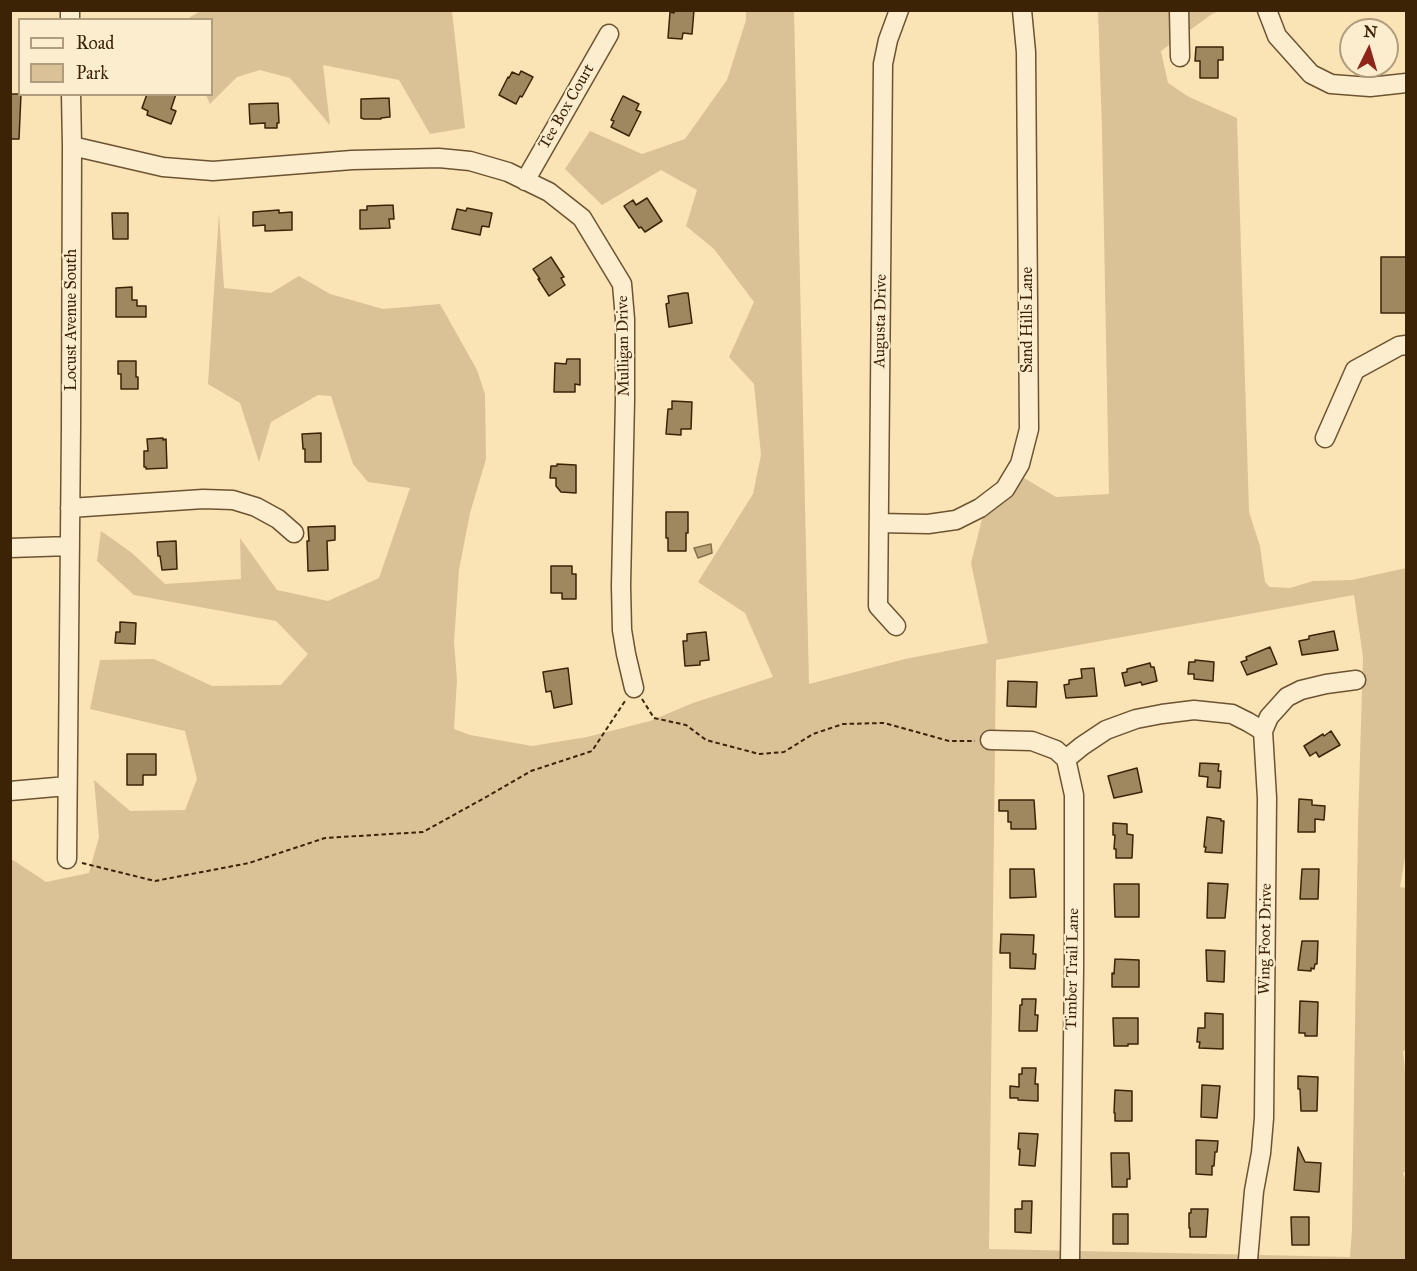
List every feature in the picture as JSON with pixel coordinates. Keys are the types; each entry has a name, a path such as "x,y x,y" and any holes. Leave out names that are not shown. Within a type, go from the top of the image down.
{"street":[{"name":"Augusta Drive","path":"896,626 878,606 883,64 888,40 899,10"},
{"name":"Sand Hills Lane","path":"879,523 928,524 956,520 980,508 1005,489 1020,464 1029,429 1026,52 1022,10"},
{"path":"1179,10 1180,57"},
{"path":"1267,10 1277,36 1311,74 1331,84 1370,87 1407,83"},
{"name":"Tee Box Court","path":"525,181 609,34"},
{"name":"Locust Avenue South","path":"67,859 71,96"},
{"name":"Mulligan Drive","path":"72,146 163,167 213,171 352,160 439,158 470,161 508,172 549,192 582,218 622,284 625,319 622,630 634,688"},
{"path":"1325,438 1355,370 1399,346 1407,345"},
{"path":"70,508 203,499 233,500 256,507 271,515 294,533"},
{"path":"10,548 70,546"},
{"path":"990,740 1032,741 1056,750 1066,759 1106,730 1136,719 1194,710 1232,714 1263,731 1269,717 1287,698 1302,690 1356,680"},
{"name":"Wing Foot Drive","path":"1248,1260 1264,1118 1267,798 1263,731"},
{"name":"Timber Trail Lane","path":"1066,759 1074,795 1075,831 1070,1260"},
{"path":"10,791 67,786"}],"path":[{"path":"67,859 155,881 249,863 326,838 423,832 531,771 592,751 634,688 654,718 686,725 706,740 759,754 784,752 813,734 843,724 884,723 948,741 990,740"}],"green space":[{"path":"202,10 452,11 465,128 430,134 399,80 323,65 330,125 290,78 260,70 237,77 210,104 206,96 213,96 213,18 189,18"},
{"path":"746,11 794,11 809,684 905,659 988,643 971,563 983,515 1024,478 1056,497 1109,494 1098,11 1219,11 1161,51 1168,83 1189,97 1237,118 1249,512 1260,546 1265,582 1270,587 1290,588 1313,581 1352,580 1406,568 1406,852 1400,887 1406,888 1406,1050 1403,1051 1406,1078 1406,1171 1403,1173 1406,1181 1406,1260 11,1260 11,860 46,882 89,873 99,837 94,780 130,811 185,810 197,779 185,731 90,709 100,660 154,659 212,686 281,685 308,654 276,621 134,595 97,561 101,531 132,553 165,584 241,579 240,538 277,590 328,601 379,578 410,488 368,482 353,464 331,396 318,395 271,422 259,462 240,403 208,384 219,213 224,288 271,293 299,276 330,294 383,309 440,304 477,370 485,394 486,459 470,513 459,570 454,642 457,680 454,729 470,735 532,746 587,737 650,721 693,703 773,677 745,613 698,582 753,494 761,455 754,384 729,357 754,302 714,249 686,226 697,190 661,170 602,205 565,169 590,131 642,154 685,139 727,80 746,20","holes":["1354,595 1363,657 1350,1257 989,1249 996,660"]}],"shaded area":[{"path":"711,544 712,553 698,558 694,548"}],"building":[{"path":"674,10 694,10 692,34 683,33 682,39 668,38 670,12 674,13"},
{"path":"1196,47 1223,47 1223,60 1218,60 1218,78 1200,78 1200,61 1195,61"},
{"path":"521,71 533,77 516,104 499,95 512,72 519,75"},
{"path":"10,94 18,94 21,96 19,139 10,139"},
{"path":"146,96 175,96 171,109 176,111 171,124 147,115 148,111 142,108"},
{"path":"623,96 639,104 636,110 641,112 629,136 611,127 614,121 611,120"},
{"path":"389,98 390,117 361,118 361,99"},
{"path":"278,103 277,128 265,128 265,123 250,124 249,104"},
{"path":"647,198 662,221 645,232 641,227 639,228 624,206 633,200 636,205"},
{"path":"393,205 394,219 389,219 390,228 360,229 360,210 367,210 367,206"},
{"path":"467,208 492,213 489,227 482,226 480,235 452,229 457,209 466,211"},
{"path":"279,210 279,213 292,212 292,230 265,231 265,225 253,226 253,212"},
{"path":"112,213 128,213 128,239 113,239"},
{"path":"551,257 564,277 561,278 565,285 549,296 533,269"},
{"path":"1381,257 1407,257 1407,313 1381,313"},
{"path":"132,287 132,300 137,300 137,306 146,306 146,317 116,317 116,288"},
{"path":"688,293 692,323 669,327 666,304 669,303 668,296"},
{"path":"567,359 580,359 580,385 575,384 575,392 554,392 555,363 566,364"},
{"path":"118,361 136,361 138,389 121,389"},
{"path":"672,401 692,402 691,429 681,429 681,435 666,434 668,409 672,409"},
{"path":"321,433 321,462 305,462 302,434"},
{"path":"163,438 163,440 166,439 167,468 146,469 144,451 148,451 147,439"},
{"path":"557,464 576,465 576,493 561,492 556,486 556,478 550,478 551,466 557,466"},
{"path":"666,512 688,512 686,551 668,551"},
{"path":"335,526 335,540 327,541 328,570 308,571 308,527"},
{"path":"176,541 177,569 162,570 157,542"},
{"path":"551,566 572,566 572,574 576,574 576,599 562,599 562,593 551,593"},
{"path":"120,622 136,623 135,644 115,643 116,632 120,632"},
{"path":"1334,631 1338,650 1302,655 1299,641 1309,639 1309,636"},
{"path":"706,632 709,660 700,661 700,665 685,666 683,641 687,641 687,634"},
{"path":"1270,647 1277,664 1247,675 1241,662 1247,660 1246,657"},
{"path":"1195,660 1214,662 1213,681 1194,679 1194,674 1188,674 1189,662 1195,662"},
{"path":"1150,663 1151,667 1154,667 1157,681 1125,686 1122,673 1127,672 1127,669"},
{"path":"568,668 572,704 554,708 551,691 546,692 543,672"},
{"path":"1094,668 1097,696 1066,698 1064,685 1069,684 1069,680 1082,678 1081,669"},
{"path":"1008,681 1037,682 1036,707 1007,706"},
{"path":"1331,731 1340,745 1319,757 1316,752 1310,756 1304,746"},
{"path":"127,754 156,754 156,775 143,775 143,785 127,785"},
{"path":"1200,763 1219,764 1220,788 1207,787 1208,777 1199,776"},
{"path":"1137,768 1142,792 1114,798 1108,776"},
{"path":"1299,799 1312,800 1312,805 1325,806 1324,820 1315,819 1315,832 1298,832"},
{"path":"999,800 1034,800 1036,829 1011,829 1011,822 1008,822 1008,811 999,811"},
{"path":"1207,817 1224,821 1222,853 1205,852"},
{"path":"1113,823 1127,824 1127,834 1133,835 1132,858 1116,858"},
{"path":"1010,869 1034,869 1036,897 1010,898"},
{"path":"1302,869 1319,869 1318,899 1300,899"},
{"path":"1208,883 1228,884 1225,918 1207,918"},
{"path":"1114,884 1139,884 1139,917 1115,917"},
{"path":"1001,934 1034,935 1035,969 1010,968 1010,953 1000,953"},
{"path":"1302,941 1318,941 1317,964 1314,969 1311,968 1311,971 1298,970"},
{"path":"1206,950 1225,951 1224,982 1207,981"},
{"path":"1115,959 1139,960 1139,987 1112,987"},
{"path":"1022,999 1036,999 1037,1031 1019,1031"},
{"path":"1300,1001 1318,1002 1317,1036 1305,1036 1305,1033 1299,1033"},
{"path":"1205,1013 1223,1014 1223,1049 1199,1048 1198,1028 1205,1028"},
{"path":"1113,1018 1138,1018 1138,1044 1114,1046"},
{"path":"1022,1068 1036,1068 1035,1084 1038,1084 1038,1101 1010,1098 1010,1086 1019,1087 1019,1074 1022,1074"},
{"path":"1298,1076 1318,1077 1317,1111 1301,1111"},
{"path":"1202,1085 1220,1086 1217,1118 1201,1117"},
{"path":"1115,1090 1132,1091 1132,1121 1115,1121"},
{"path":"1019,1133 1038,1134 1035,1166 1019,1165"},
{"path":"1196,1140 1218,1141 1212,1175 1196,1174"},
{"path":"1298,1147 1305,1162 1321,1163 1319,1192 1294,1190"},
{"path":"1111,1153 1129,1153 1130,1179 1127,1179 1127,1187 1112,1187"},
{"path":"1022,1201 1032,1201 1031,1233 1015,1232 1015,1209 1022,1209"},
{"path":"1191,1209 1208,1209 1206,1237 1190,1237 1189,1213"},
{"path":"1113,1214 1128,1214 1128,1244 1113,1244"},
{"path":"1291,1217 1309,1217 1309,1245 1292,1245"}]}
